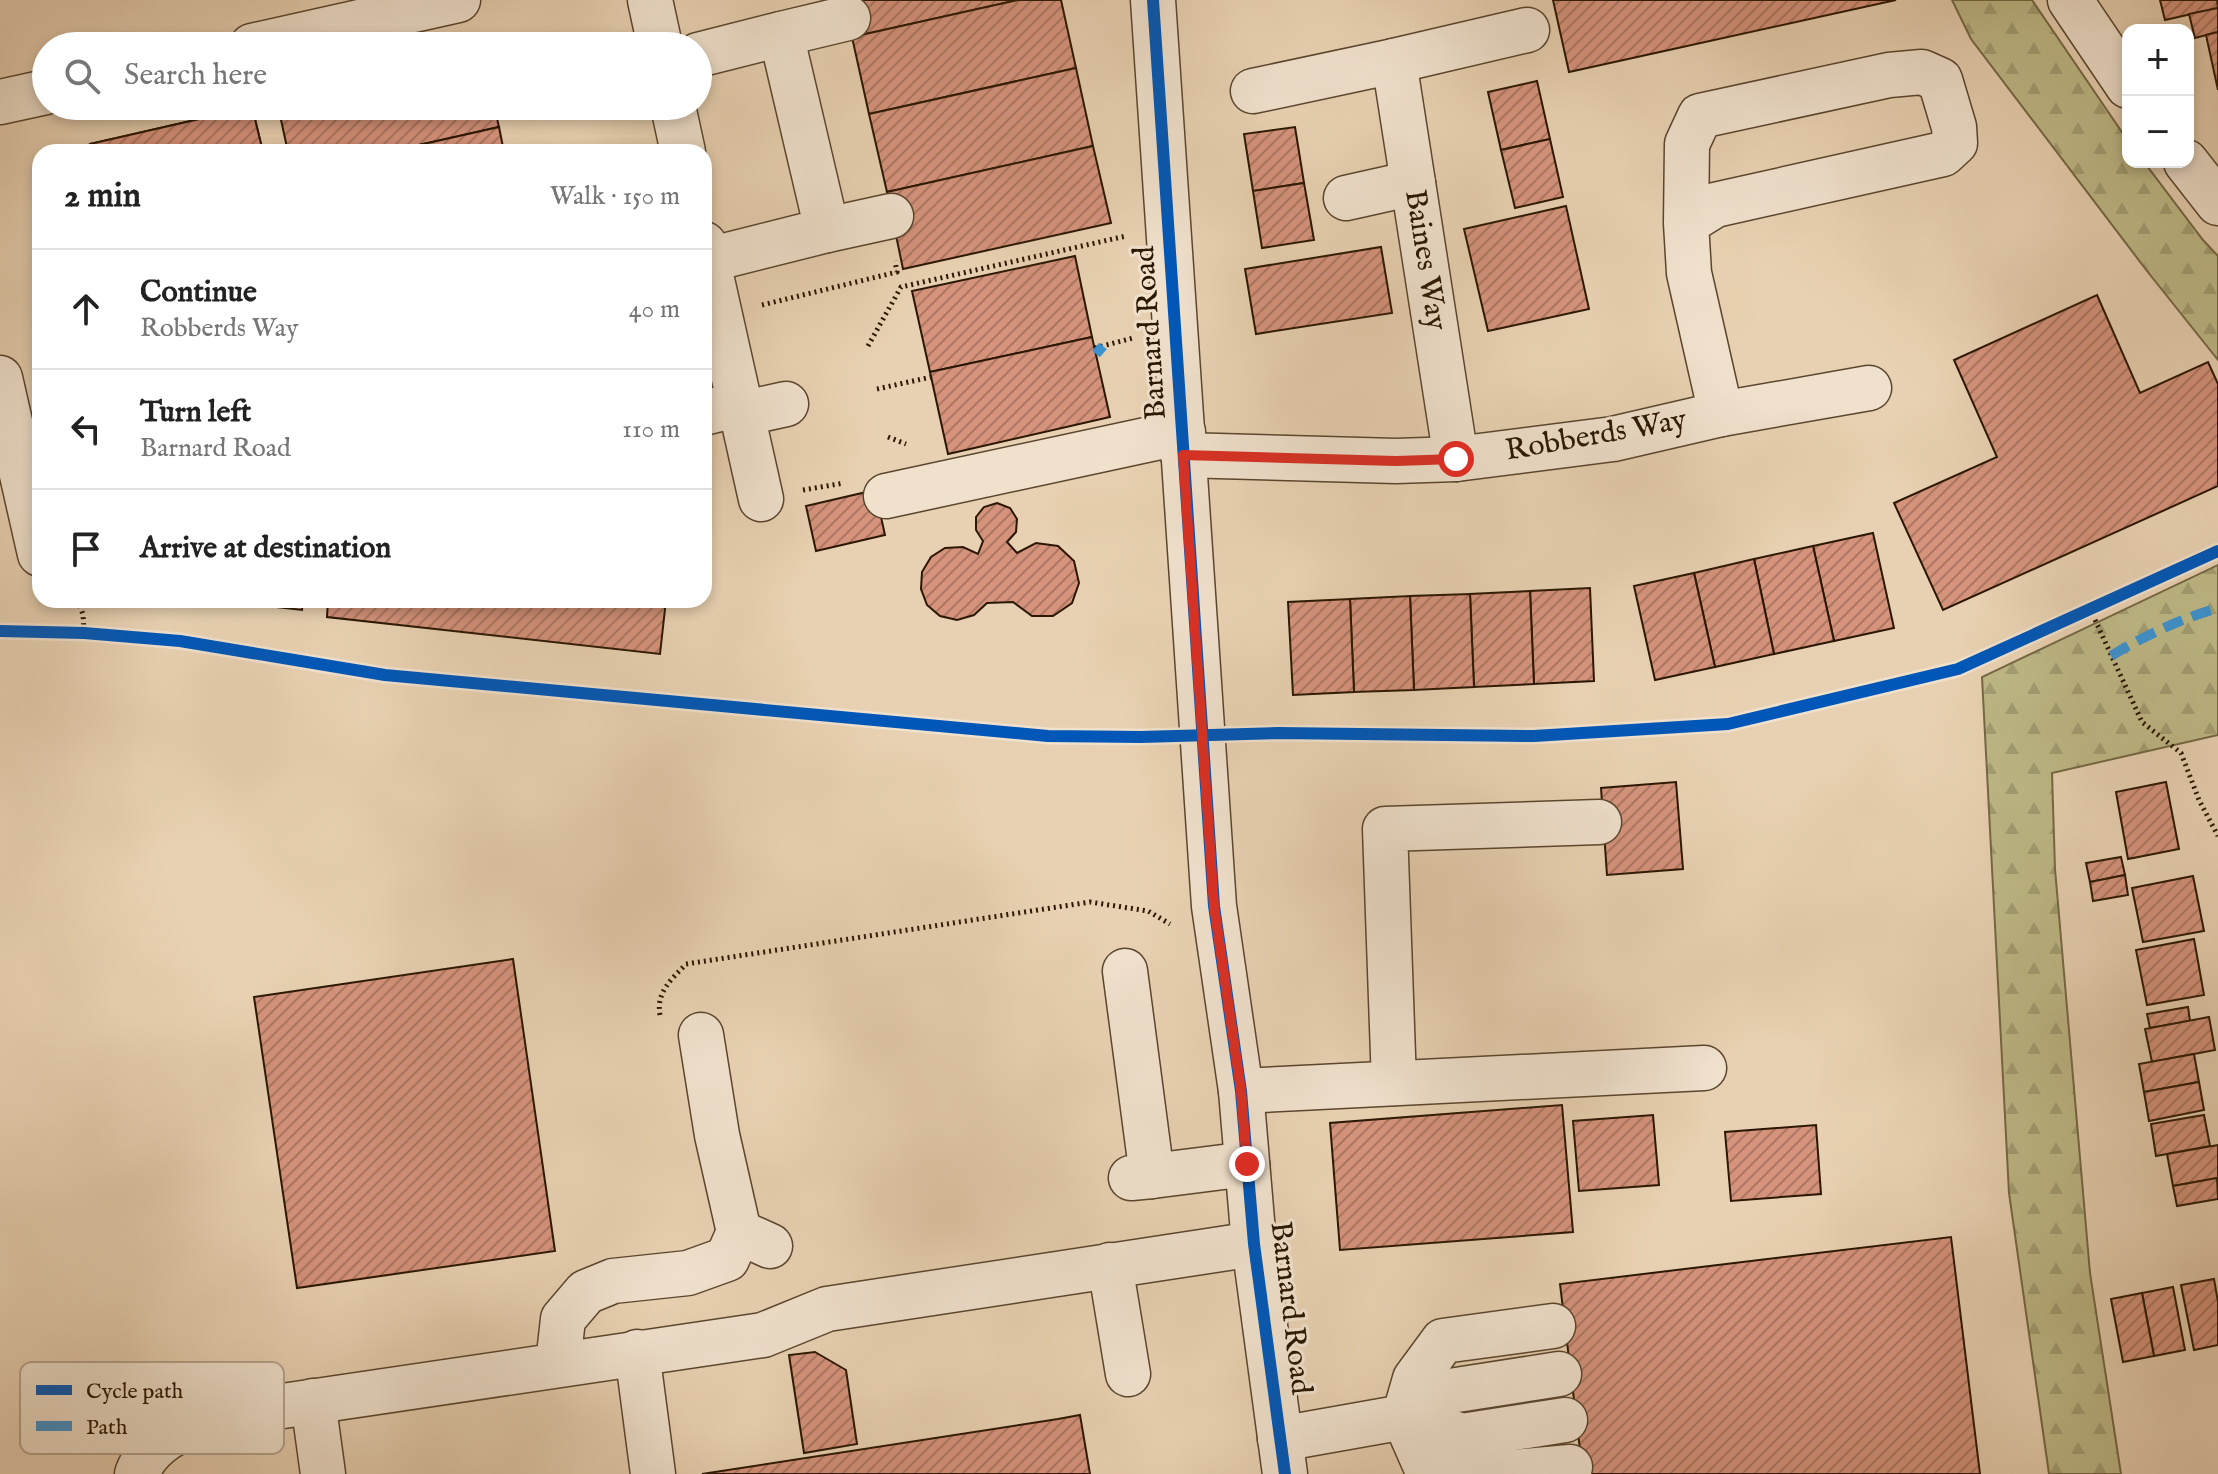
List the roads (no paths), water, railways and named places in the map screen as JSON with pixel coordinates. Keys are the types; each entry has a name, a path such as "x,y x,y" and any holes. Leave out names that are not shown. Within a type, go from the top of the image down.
{"street":[{"path":"315,32 458,0"},
{"path":"650,0 657,32"},
{"name":"Barnard Road","path":"1153,0 1215,924 1241,1091 1254,1244 1282,1456"},
{"path":"2070,0 2122,77"},
{"path":"712,51 848,18"},
{"path":"1253,91 1527,30"},
{"path":"781,34 827,230"},
{"name":"Baines Way","path":"1394,61 1456,459"},
{"name":"Robberds Way","path":"1686,223 1715,205 1943,154 1955,143 1954,127 1940,80 1922,72 1889,75 1700,116 1687,144 1686,223 1689,273 1721,414"},
{"path":"0,102 32,95"},
{"path":"2191,168 2218,203"},
{"path":"1346,198 1413,183"},
{"path":"712,251 827,230 892,235"},
{"path":"713,309 728,410 760,495"},
{"path":"0,378 13,501 32,538"},
{"name":"Robberds Way","path":"886,496 988,486 1183,443 1396,461 1456,459 1613,439 1721,414 1869,388"},
{"path":"728,410 786,404"},
{"path":"1394,1083 1385,829 1599,822"},
{"path":"1125,971 1141,1177 1247,1164"},
{"path":"558,1364 563,1319 586,1292 613,1281 688,1273 727,1259 754,1239 717,1135 701,1035"},
{"path":"1241,1091 1704,1068"},
{"path":"284,1405 763,1335 827,1309 1254,1244"},
{"path":"1110,1265 1128,1374"},
{"path":"1416,1474 1404,1417 1415,1379 1443,1341 1553,1326"},
{"path":"637,1352 653,1474"},
{"path":"1282,1456 1404,1417 1450,1391 1559,1374"},
{"path":"313,1401 323,1474"},
{"path":"1404,1417 1462,1436 1565,1420"},
{"path":"1404,1417 1429,1474"},
{"path":"1404,1417 1436,1465 1464,1474"},
{"path":"137,1474 142,1459 148,1454"},
{"path":"1489,1474 1570,1467"}]}
